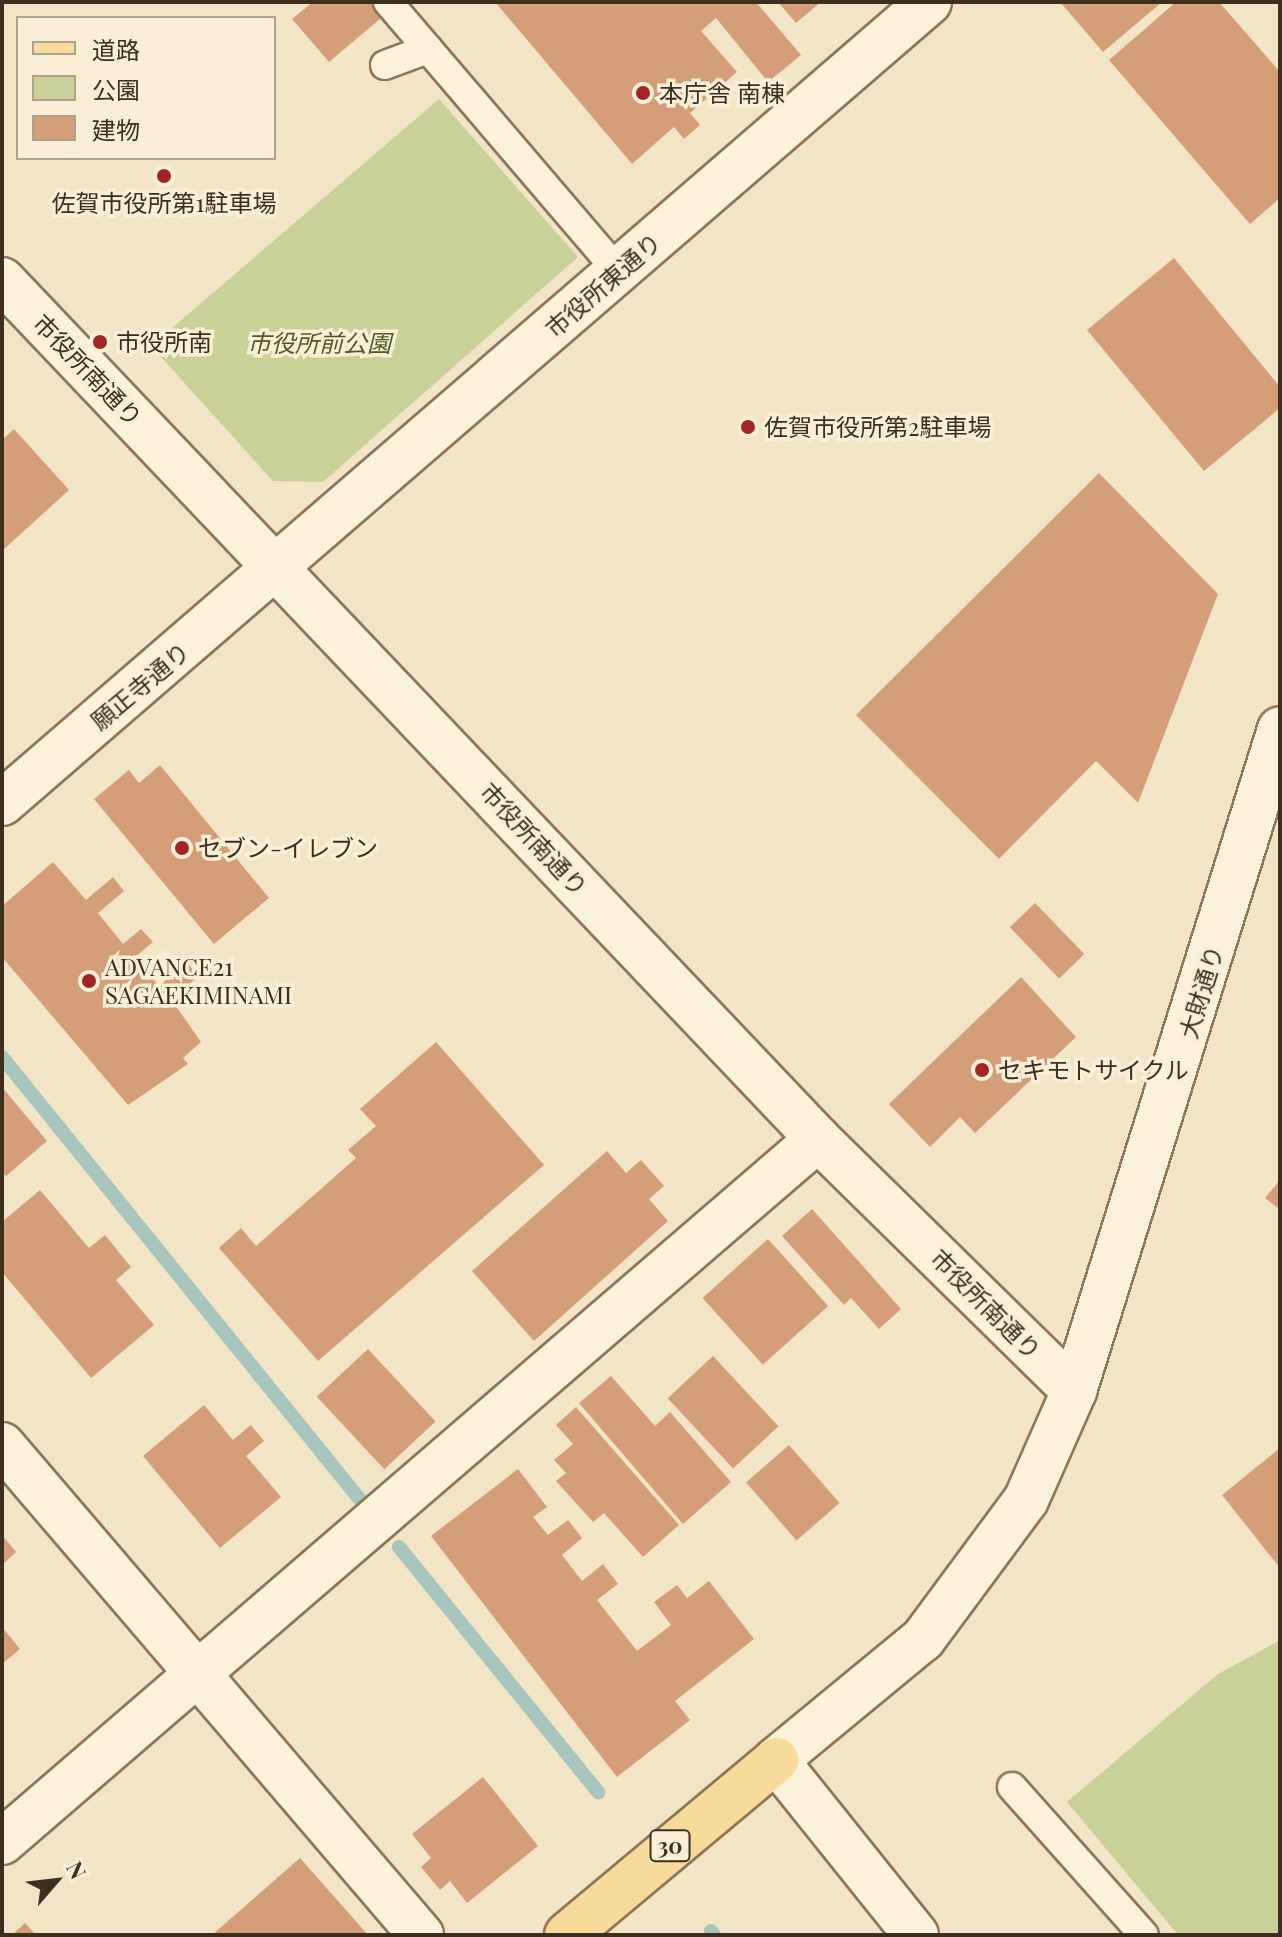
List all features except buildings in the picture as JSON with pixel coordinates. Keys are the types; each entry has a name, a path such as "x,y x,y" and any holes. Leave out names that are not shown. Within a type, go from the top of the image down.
{"main road":[{"name":"30","path":"567,1935 776,1760"}],"street":[{"name":"市役所東通り","path":"278,570 929,2"},
{"name":"市役所南通り","path":"2,280 818,1139 1074,1391"},
{"name":"願正寺通り","path":"2,803 278,570"},
{"name":"大財通り","path":"776,1760 923,1639 1026,1500 1074,1391 1280,729"},
{"path":"2,1842 818,1139"},
{"path":"2,1445 421,1935"},
{"path":"776,1760 916,1935"}],"lane":[{"path":"388,2 618,271"},
{"path":"385,65 428,49"},
{"path":"1012,1787 1144,1935"}],"green space":[{"name":"市役所前公園","path":"439,99 578,257 323,482 273,481 151,346"},
{"path":"1280,1640 1280,1935 1178,1935 1067,1802 1218,1674"}],"waterway":[{"path":"2,1057 361,1501"},
{"path":"399,1547 598,1792"},
{"path":"711,1931 714,1935"}],"place":[{"name":"本庁舎 南棟","path":"643,93"},
{"name":"佐賀市役所第1駐車場","path":"164,176"},
{"name":"市役所南","path":"100,342"},
{"name":"佐賀市役所第2駐車場","path":"748,427"},
{"name":"セブン-イレブン","path":"182,848"},
{"name":"ADVANCE21 SAGAEKIMINAMI","path":"89,981"},
{"name":"セキモトサイクル","path":"982,1070"}]}
